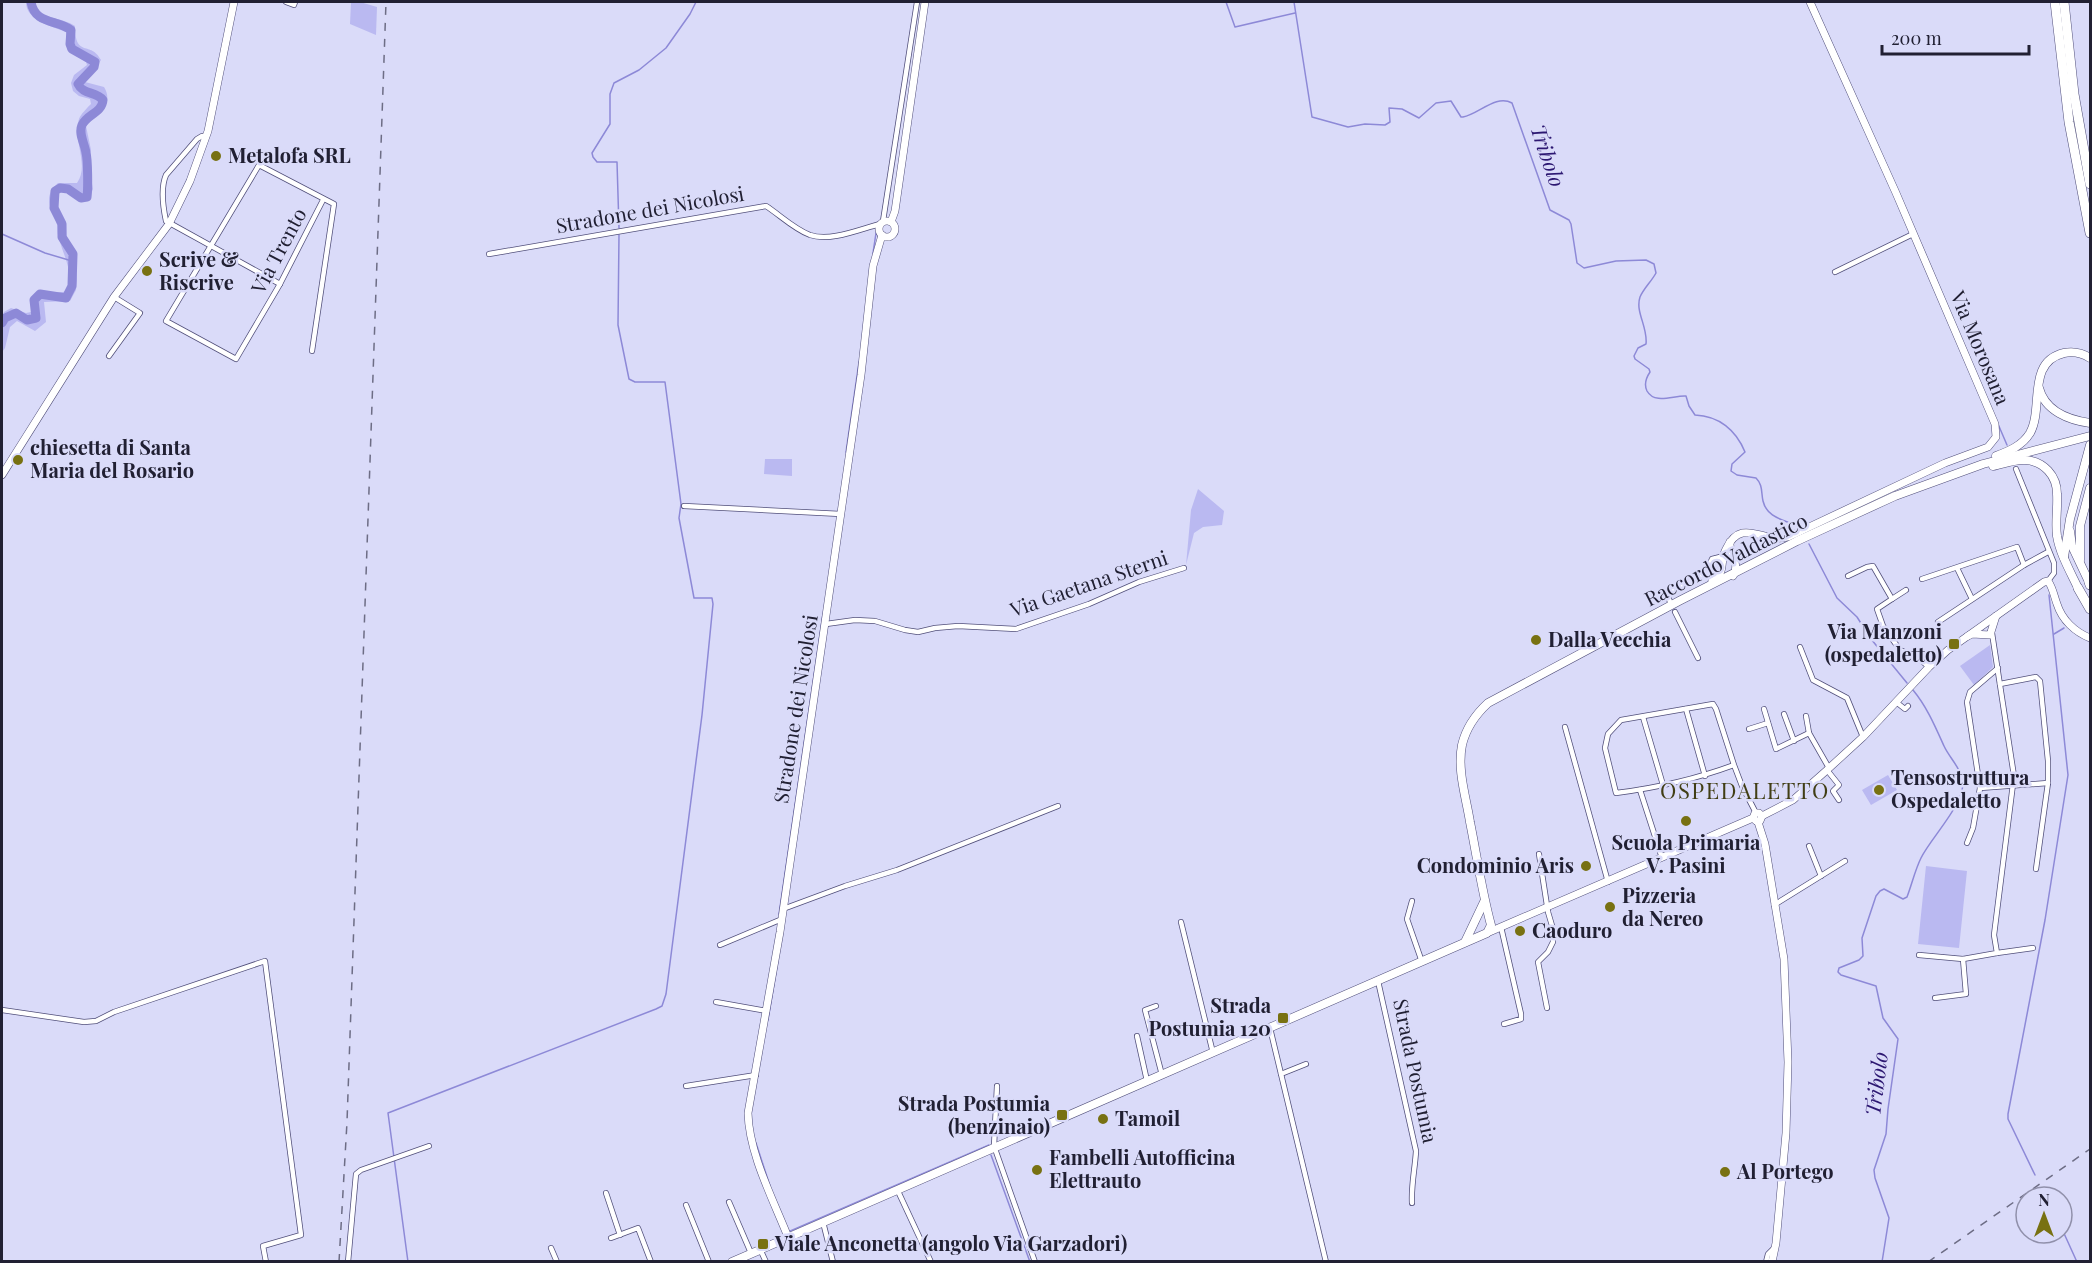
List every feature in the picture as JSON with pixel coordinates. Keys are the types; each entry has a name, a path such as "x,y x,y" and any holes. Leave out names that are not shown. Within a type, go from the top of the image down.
{"highway":[{"path":"2055,2 2069,122 2091,232"},
{"path":"2064,2 2074,94 2091,184"},
{"path":"2078,588 2091,609"}],"main road":[{"path":"1961,471 2001,454 2024,441 2034,421 2039,380 2045,365 2059,355 2076,352 2091,358"},
{"path":"2039,380 2043,398 2054,410 2069,418 2091,423"},
{"path":"1961,471 2091,436"},
{"path":"2064,558 2069,527 2091,445"},
{"path":"1939,479 2020,460 2031,460 2045,467 2057,485 2056,535 2078,588"},
{"name":"Raccordo Valdastico","path":"1678,606 1806,537 1895,496 1961,471"},
{"path":"2080,560 2080,525 2091,489"},
{"name":"Raccordo Valdastico","path":"1490,921 1484,900 1461,766 1462,745 1470,725 1481,709 1498,696 1785,552 1839,522"},
{"path":"2069,527 2072,546 2090,584"},
{"name":"Raccordo Valdastico","path":"1478,917 1484,900"},
{"path":"1464,943 1473,925 1478,917 1485,916 1490,921 1491,927 1485,934 1476,932 1473,925"},
{"name":"Strada Postumia","path":"732,1262 1485,934"}],"street":[{"path":"2,475 114,297 169,224 190,181 206,136 234,2"},
{"path":"286,2 294,5 295,2"},
{"name":"Stradone dei Nicolosi","path":"885,222 917,2"},
{"name":"Stradone dei Nicolosi","path":"788,1237 756,1156 748,1126 750,1101 782,919 826,624 861,375 873,266 882,235 879,231 895,211 925,2"},
{"name":"Via Morosana","path":"1731,542 1735,536 1745,532 1776,539 1791,536 1945,463 1986,448 1995,441 1997,434 1995,424 1913,234 1810,2"},
{"path":"206,136 197,139 176,162 163,182 166,221 280,284"},
{"path":"212,247 259,165 334,204 312,351"},
{"name":"Via Trento","path":"212,247 166,321 236,359 280,284 323,200"},
{"name":"Stradone dei Nicolosi","path":"489,254 766,206 810,235 834,235 885,222 895,226 894,233 889,236 882,235"},
{"path":"1835,272 1913,234"},
{"path":"109,356 140,313 114,297"},
{"path":"2016,469 2055,568 2048,581 2051,584 2057,607 2068,624 2091,639"},
{"path":"684,506 841,514"},
{"path":"1670,602 1668,596 1671,591 1706,573 1712,559 1724,560 1730,556 1742,562 1750,562 1806,537"},
{"path":"1731,542 1730,550 1735,559 1736,573"},
{"path":"1698,658 1678,606 1717,579 1731,542"},
{"path":"1922,579 2017,547 2024,565"},
{"path":"1724,560 1728,569 1736,573 1785,552"},
{"path":"1938,622 2024,565 2048,552"},
{"path":"1848,576 1873,566 1892,599"},
{"name":"Via Gaetana Sterni","path":"826,624 855,620 875,621 918,632 957,626 1016,629 1089,604 1139,582 1184,568"},
{"path":"1957,568 1971,599"},
{"name":"Strada Postumia","path":"1485,934 1793,800 1863,737 1929,667 1997,614 2038,585 2048,581"},
{"path":"1906,590 1876,609 1900,650 1918,658 1929,667"},
{"path":"1988,633 1997,614"},
{"path":"1983,625 1980,630 1988,633 1993,644 2014,766 1994,935 1997,953"},
{"path":"1967,636 1988,633"},
{"path":"1800,647 1813,680 1847,698 1863,737"},
{"path":"1967,843 1973,828 1980,788 1967,702 1970,692 1998,668"},
{"path":"2000,684 2036,677 2040,680 2048,783 2036,869"},
{"path":"1896,702 1907,708 1911,714"},
{"path":"1734,765 1705,776 1616,793 1605,748 1608,734 1621,720 1714,704 1734,765 1757,817 1765,844 1784,959 1788,1062 1786,1133 1774,1262"},
{"path":"1686,709 1705,776"},
{"path":"1764,709 1776,749 1809,733"},
{"path":"1784,714 1794,741"},
{"path":"1806,716 1809,733 1839,785 1833,791 1839,800"},
{"path":"1643,717 1663,784"},
{"path":"1749,729 1768,723"},
{"path":"1565,727 1608,882"},
{"path":"1980,788 2048,783"},
{"path":"1640,790 1662,858"},
{"path":"783,909 897,870 1058,806"},
{"path":"1809,846 1821,876"},
{"path":"1539,854 1547,908 1553,929 1553,942 1548,952 1538,962 1548,1008"},
{"path":"1774,905 1845,861"},
{"path":"1412,901 1407,920 1422,962"},
{"path":"720,945 782,919"},
{"path":"1490,921 1502,926 1521,1014 1521,1020 1518,1022 1504,1024"},
{"path":"1181,922 1213,1053"},
{"path":"1919,955 1963,959 2033,948"},
{"path":"1935,998 1966,994 1963,959"},
{"path":"2,1010 84,1022 96,1021 124,1009 265,961 301,1235 263,1246 266,1262"},
{"name":"Strada Postumia","path":"1378,981 1416,1151 1411,1185 1412,1203"},
{"path":"716,1002 767,1011"},
{"path":"1156,1006 1145,1010 1162,1075"},
{"path":"1270,1028 1326,1262"},
{"path":"1137,1036 1147,1081"},
{"path":"1281,1074 1306,1064"},
{"path":"686,1086 756,1075"},
{"path":"997,1086 994,1146 1035,1262"},
{"path":"348,1262 356,1174 361,1170 429,1146"},
{"path":"897,1189 931,1262"},
{"path":"606,1193 620,1234"},
{"path":"729,1202 751,1253"},
{"path":"686,1205 709,1262"},
{"path":"823,1222 833,1262"},
{"path":"611,1238 638,1228 651,1262"},
{"path":"551,1248 557,1262"},
{"path":"760,1249 766,1262"},
{"path":"1766,1262 1768,1254 1775,1249"}],"shaded area":[{"path":"26,2 34,2 35,8 44,15 75,26 76,36 81,46 93,51 101,60 85,82 104,87 107,99 103,109 86,126 91,150 89,165 93,189 90,197 81,202 66,192 59,192 57,204 66,222 67,239 75,253 76,290 70,301 44,302 46,322 35,331 17,321 10,327 2,352 4,312 11,308 26,313 31,312 32,298 37,292 67,291 69,270 49,197 58,183 77,183 81,176 82,160 77,127 80,117 91,104 90,99 79,96 73,91 71,83 74,75 87,65 86,62 67,50 66,32 35,18 30,14"},
{"path":"351,2 377,7 376,35 350,24"},
{"path":"765,459 792,459 792,476 764,474"},
{"path":"1198,489 1224,511 1222,525 1203,527 1194,533 1186,565 1191,510"},
{"path":"1990,645 1993,667 1974,685 1960,666"},
{"name":"Tensostruttura Ospedaletto","path":"1888,775 1897,790 1871,805 1862,790"},
{"path":"1926,866 1967,871 1959,948 1918,944"}],"waterway":[{"path":"2,323 5,318 16,313 27,320 36,318 34,300 40,294 66,298 72,286 73,254 62,237 62,224 54,208 55,191 60,188 68,189 81,198 87,197 87,162 81,128 84,121 100,108 103,100 83,90 78,84 94,67 95,62 72,49 71,30 37,15 31,2"},
{"path":"619,228 617,162 597,162 592,153 610,124 610,94 614,83 639,70 666,48 696,2"},
{"path":"1226,2 1235,27 1295,13"},
{"name":"Tribolo","path":"1294,2 1312,117 1348,127 1365,124 1385,125 1390,122 1389,108 1402,109 1419,118 1436,103 1451,101 1463,117 1500,101 1512,103 1550,210 1569,220 1571,224 1577,263 1584,268 1616,261 1646,260 1654,264 1656,273 1640,297 1639,303 1646,344 1638,348 1634,356 1649,369 1647,391 1655,398 1686,396 1695,415 1719,421 1732,431 1745,452 1732,464 1731,471 1737,475 1756,478 1760,483 1763,501 1769,512 1801,528"},
{"path":"873,253 876,233"},
{"path":"2,234 45,253 72,261"},
{"path":"408,1262 388,1113 656,1009 662,1006 666,994 702,715 713,604 712,598 694,598 679,518 681,504 665,382 635,382 629,379 618,325 619,235"},
{"path":"846,452 859,362"},
{"path":"1998,424 2007,445"},
{"name":"Tribolo","path":"1809,544 1837,598 1857,617 1871,639 1907,683"},
{"path":"2035,1175 2008,1119 2008,1114 2045,920 2068,775 2049,595"},
{"path":"779,914 823,614"},
{"path":"2054,634 2064,628"},
{"name":"Tribolo","path":"1882,1262 1889,1218 1874,1170 1886,1134 1898,1039 1883,1018 1876,986 1838,972 1839,968 1863,956 1862,938 1876,896 1880,891 1884,889 1903,899 1907,897 1921,858 1955,807 1963,787 1959,769 1946,750 1927,710 1913,690"},
{"path":"768,1020 778,960"},
{"path":"756,1143 770,1186"},
{"path":"788,1232 989,1145"},
{"path":"991,1155 1030,1262"},
{"path":"2069,1245 2077,1262"}],"railway":[{"path":"339,1262 347,1122 386,2"},
{"path":"1928,1262 2090,1149"}],"place":[{"name":"Metalofa SRL","path":"216,156"},
{"name":"Scrive & Riscrive","path":"147,271"},
{"name":"chiesetta di Santa Maria del Rosario","path":"18,460"},
{"name":"Dalla Vecchia","path":"1536,640"},
{"name":"Via Manzoni (ospedaletto)","path":"1954,644"},
{"name":"Tensostruttura Ospedaletto","path":"1879,790"},
{"name":"Scuola Primaria V. Pasini","path":"1686,821"},
{"name":"Condominio Aris","path":"1586,866"},
{"name":"Pizzeria da Nereo","path":"1610,907"},
{"name":"Caoduro","path":"1520,931"},
{"name":"Strada Postumia 120","path":"1283,1018"},
{"name":"Strada Postumia (benzinaio)","path":"1062,1115"},
{"name":"Tamoil","path":"1103,1119"},
{"name":"Fambelli Autofficina Elettrauto","path":"1037,1170"},
{"name":"Al Portego","path":"1725,1172"},
{"name":"Viale Anconetta (angolo Via Garzadori)","path":"763,1244"}],"district":[{"name":"OSPEDALETTO","path":"1745,791"}]}
